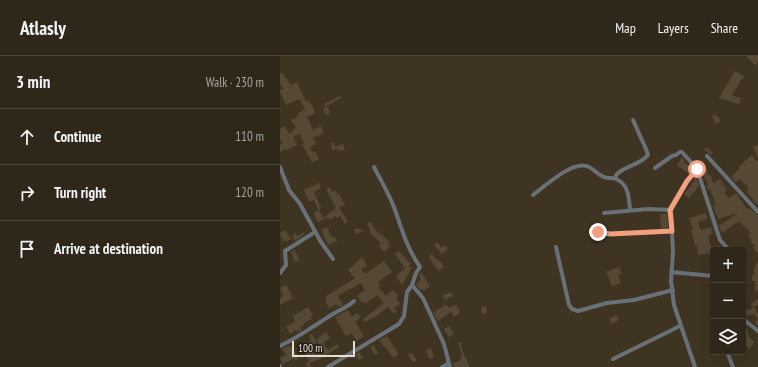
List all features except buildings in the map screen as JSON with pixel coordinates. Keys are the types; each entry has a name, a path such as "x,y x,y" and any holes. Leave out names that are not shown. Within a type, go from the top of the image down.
{"street":[{"path":"615,178 617,173 635,165 648,155 633,120"},
{"path":"656,168 672,156 682,152 697,169 720,240 726,247"},
{"path":"707,156 758,212"},
{"path":"533,195 564,172 581,165 589,166 606,178 615,178 624,184 628,195 630,210"},
{"path":"280,167 286,184 300,204 314,232 333,259"},
{"path":"328,367 399,324 404,316 407,292 412,285 416,273 420,267 407,245 395,208 374,168"},
{"path":"695,367 674,305 671,281 672,231 670,210 687,181 697,169"},
{"path":"604,213 630,210 670,210"},
{"path":"598,232 610,234 672,231"},
{"path":"280,273 286,265 285,251 314,232"},
{"path":"556,247 569,305 572,309 578,311 607,303 634,300 673,290"},
{"path":"671,272 710,276"},
{"path":"412,285 423,298 435,322 444,344 450,367"},
{"path":"280,346 309,330 334,313 348,307 354,301"},
{"path":"746,321 758,331"},
{"path":"613,359 680,326"},
{"path":"728,355 733,367"},
{"path":"442,367 448,364 448,361"}],"route":[{"path":"598,232 610,234 672,231 670,210 687,181 697,169"}]}
